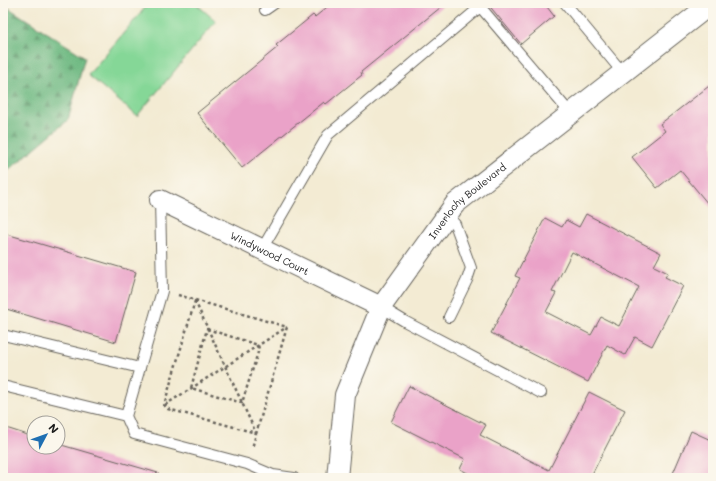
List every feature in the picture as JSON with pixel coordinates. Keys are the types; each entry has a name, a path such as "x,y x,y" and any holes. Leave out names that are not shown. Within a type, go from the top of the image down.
{"street":[{"name":"Inverlochy Boulevard","path":"337,478 345,395 380,307 455,204 712,3"},
{"name":"Windywood Court","path":"160,200 380,307"}],"lane":[{"path":"266,10 275,3"},
{"path":"565,3 623,73"},
{"path":"262,249 328,135 478,5 571,114"},
{"path":"160,200 162,291 126,416 134,434 247,464 273,476 294,478"},
{"path":"447,215 455,224 471,268 467,280 449,317"},
{"path":"380,307 541,393"},
{"path":"3,335 140,368"},
{"path":"3,386 126,416"}],"path":[{"path":"162,291 287,327"},
{"path":"195,300 256,433"},
{"path":"164,405 195,300"},
{"path":"164,405 287,327"},
{"path":"247,464 287,327"},
{"path":"208,329 258,345"},
{"path":"191,388 208,329"},
{"path":"242,403 260,350 258,345"},
{"path":"191,388 242,403"},
{"path":"164,405 168,409 256,433"}],"green space":[{"path":"3,3 10,3 7,7 85,57 68,120 3,175"},
{"path":"149,3 195,3 216,21 137,116 88,75"}],"building":[{"path":"332,3 446,3 361,72 362,75 326,104 324,102 242,168 197,113 278,47 276,45 313,15 315,17"},
{"path":"487,3 544,3 554,16 521,44"},
{"path":"713,83 713,210 680,170 657,188 632,157 665,131 660,124"},
{"path":"586,214 661,253 654,266 668,273 665,277 683,286 652,346 635,337 625,355 607,345 588,382 491,333 520,278 515,276 545,218 562,227 566,220 579,227","holes":["572,252 639,287 619,326 601,317 591,335 546,312 556,293 552,292"]},
{"path":"3,233 136,272 116,342 3,308"},
{"path":"409,386 486,425 480,435 549,470 589,392 625,410 590,478 477,478 460,469 465,459 391,422"},
{"path":"3,427 26,434 26,455 66,455 66,446 158,473 158,478 3,478"},
{"path":"691,431 713,441 713,478 671,478"}]}
